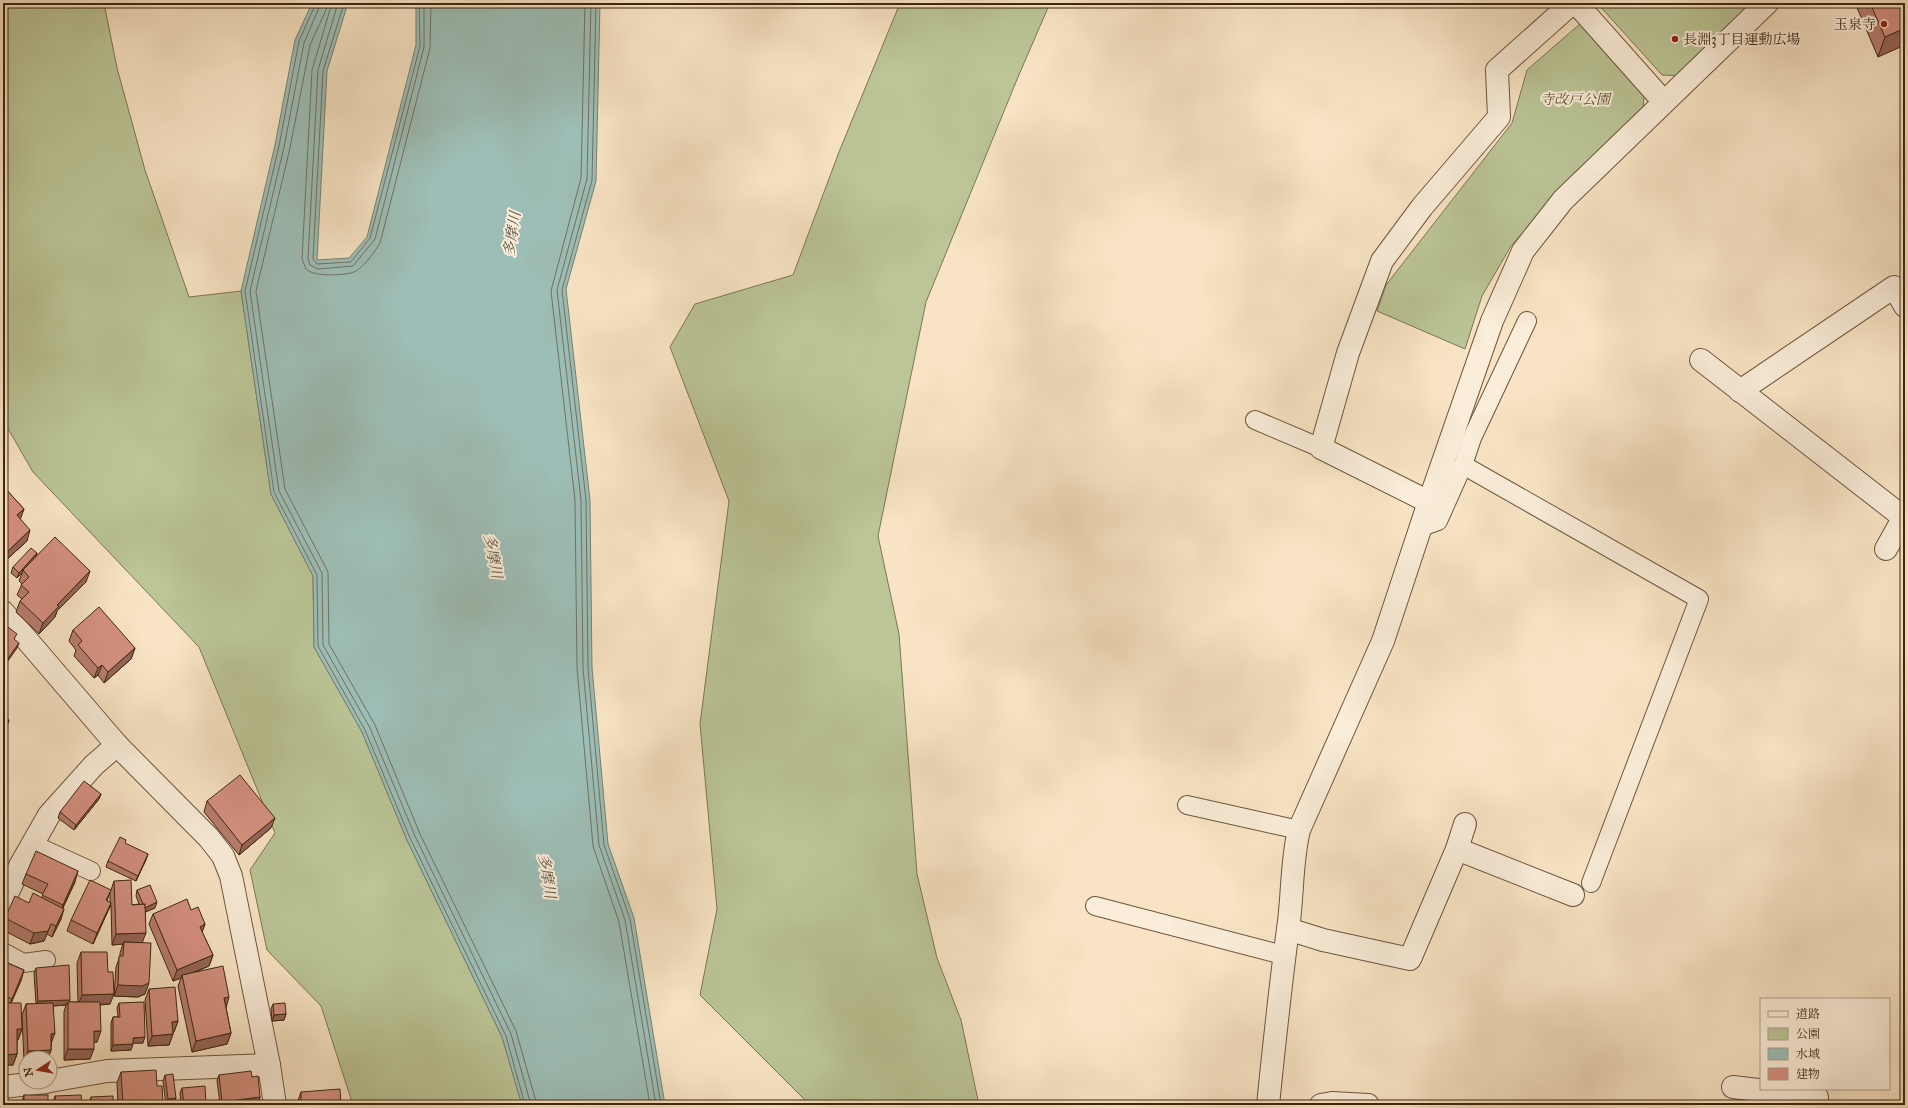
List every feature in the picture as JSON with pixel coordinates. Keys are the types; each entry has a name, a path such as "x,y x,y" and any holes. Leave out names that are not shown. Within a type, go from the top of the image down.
{"street":[{"path":"1429,502 1321,448 1348,352 1382,261 1422,207 1499,117 1498,70 1572,3"},
{"path":"1576,3 1664,102"},
{"path":"1268,1105 1283,954 1288,929 1293,854 1299,830 1383,641 1429,502 1492,321 1523,251 1563,200 1767,3"},
{"path":"1740,391 1894,287 1905,306"},
{"path":"1701,360 1904,516 1886,549"},
{"path":"3,612 117,745 209,838 223,856 231,876 269,1065 274,1105"},
{"path":"3,903 32,844 49,815 94,764 117,745"},
{"path":"1288,929 1323,940 1410,959 1457,849 1465,824"},
{"path":"1457,849 1573,895"},
{"path":"58,1079 107,1070 269,1065"},
{"path":"3,1087 18,1085"},
{"path":"1733,1087 1817,1097"},
{"path":"1321,1105 1332,1102 1368,1105"}],"lane":[{"path":"1421,527 1438,521 1463,465 1472,438 1527,321"},
{"path":"1255,420 1321,448"},
{"path":"1463,465 1699,599 1591,883"},
{"path":"1187,805 1299,830"},
{"path":"32,844 91,871"},
{"path":"1095,906 1283,954"},
{"path":"3,952 23,963 46,960"}],"green space":[{"path":"3,3 104,3 117,68 145,170 189,297 241,291 271,494 313,576 314,647 362,732 407,840 502,1037 522,1105 353,1105 321,1006 267,950 250,870 275,833 199,647 33,472 3,420"},
{"path":"900,3 1050,3 1018,77 926,302 878,536 899,634 917,874 937,958 961,1020 979,1105 810,1105 700,995 717,909 700,724 729,501 670,347 695,304 793,275 839,152"},
{"name":"長淵3丁目運動広場","path":"1597,3 1757,3 1682,76 1662,75"},
{"name":"寺改戸公園","path":"1582,22 1644,96 1643,110 1565,185 1511,246 1482,296 1465,349 1377,311 1386,285 1512,123 1527,70"}],"water":[{"name":"多摩川","path":"312,3 348,3 327,71 317,260 349,258 367,237 416,45 416,3 600,3 596,181 566,289 590,500 592,668 608,844 634,918 665,1105 522,1105 502,1037 407,840 362,732 314,647 313,576 271,494 241,291 275,145 295,40"}],"building":[{"path":"1870,3 1905,3 1905,28 1885,37"},
{"path":"3,400 8,406 3,410"},
{"path":"3,486 24,509 17,515 30,530 8,551 3,546"},
{"path":"55,537 90,571 57,605 59,606 43,623 20,601 29,592 21,585 29,577 23,570"},
{"path":"31,548 37,553 19,573 13,567"},
{"path":"3,559 7,564 3,567"},
{"path":"99,607 135,648 108,672 102,665 98,668 78,645 82,641 73,630"},
{"path":"4,624 17,634 14,639 19,643 4,664 3,625"},
{"path":"3,717 9,720 3,732"},
{"path":"240,775 275,818 242,845 207,801"},
{"path":"84,781 101,794 76,825 60,812"},
{"path":"120,837 126,840 125,843 148,854 138,876 108,861"},
{"path":"36,851 78,871 63,905 42,895 48,884 26,874"},
{"path":"90,880 111,890 106,900 111,903 97,933 71,920"},
{"path":"131,880 132,905 145,904 146,933 116,934 114,881"},
{"path":"150,885 157,902 145,908 145,904 143,904 137,890"},
{"path":"33,893 64,909 56,926 51,924 48,931 34,933 5,918 15,896 29,903"},
{"path":"187,899 191,910 198,907 205,924 200,927 213,955 177,970 153,914"},
{"path":"124,942 151,943 149,983 142,986 118,985 119,956 123,956"},
{"path":"81,952 107,952 108,972 113,972 114,994 82,995"},
{"path":"3,961 24,970 12,999 3,995"},
{"path":"69,965 70,1000 38,1001 36,968"},
{"path":"223,966 229,997 224,998 231,1033 196,1041 182,975"},
{"path":"175,987 178,1021 172,1022 173,1034 152,1036 149,989"},
{"path":"68,1002 100,1002 101,1031 94,1031 94,1049 68,1049"},
{"path":"144,1002 145,1037 133,1038 133,1044 113,1045 113,1017 120,1017 119,1003"},
{"path":"3,1003 21,1003 22,1029 17,1029 17,1054 3,1055"},
{"path":"53,1003 55,1033 51,1034 51,1050 28,1050 26,1004"},
{"path":"285,1003 286,1014 274,1015 273,1004"},
{"path":"156,1070 157,1086 162,1086 163,1105 123,1105 121,1072"},
{"path":"251,1071 252,1077 258,1076 260,1097 222,1102 219,1075"},
{"path":"173,1074 176,1098 168,1099 165,1075"},
{"path":"205,1086 206,1105 184,1105 182,1088"},
{"path":"340,1089 341,1105 301,1105 301,1092"},
{"path":"24,1095 48,1095 48,1105 24,1105"},
{"path":"81,1095 82,1105 56,1105 55,1096"},
{"path":"113,1096 113,1105 91,1105 91,1097"},
{"path":"262,1101 263,1105 220,1105 220,1104"}],"place":[{"name":"玉泉寺","path":"1884,24"},
{"name":"長淵3丁目運動広場","path":"1675,39"}]}
